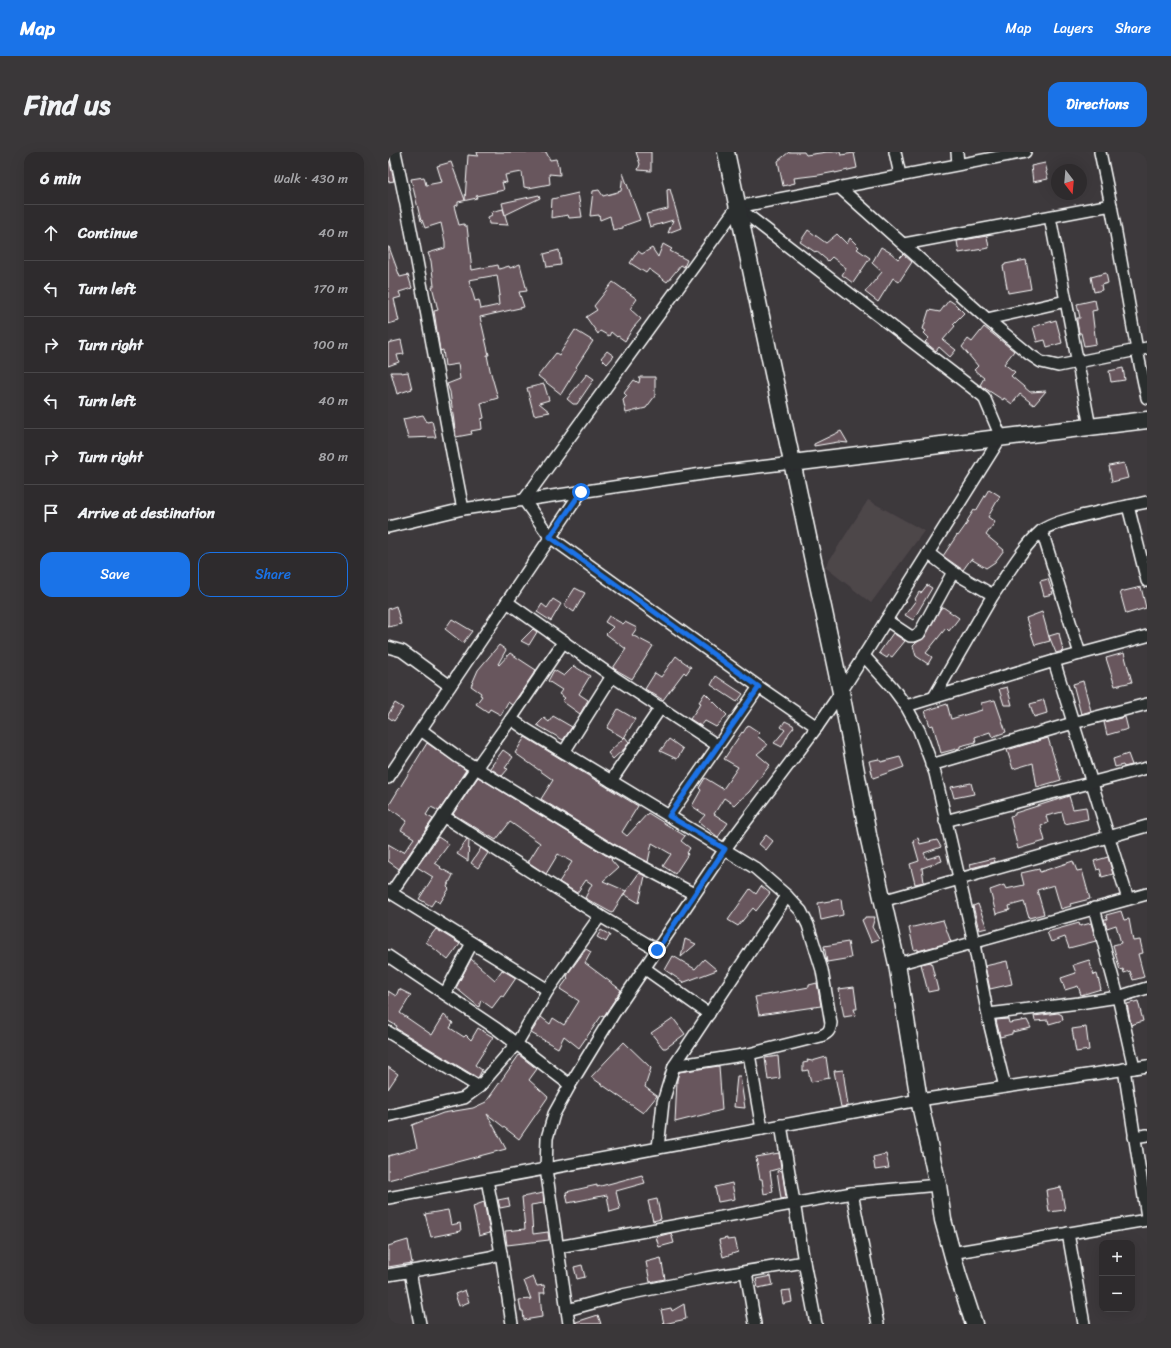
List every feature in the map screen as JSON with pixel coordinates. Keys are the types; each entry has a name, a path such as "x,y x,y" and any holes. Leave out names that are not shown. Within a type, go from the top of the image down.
{"street":[{"path":"388,154 394,152 419,270 446,424 463,509"},
{"path":"726,152 841,692 882,901 897,964 918,1100 938,1185 943,1220 951,1253 974,1324"},
{"path":"895,152 900,175"},
{"path":"957,152 958,164"},
{"path":"524,500 737,207 1025,152"},
{"path":"1100,152 1142,349 1147,398"},
{"path":"840,187 987,319 1029,354 1041,362 1058,366 1142,349"},
{"path":"904,244 1111,205"},
{"path":"737,207 984,397 1001,437"},
{"path":"1050,216 1090,427"},
{"path":"987,319 1066,301"},
{"path":"388,527 463,509 524,500 792,463 1147,420"},
{"path":"569,1324 546,1169 547,1138 554,1114 614,1013 694,894 725,849 817,728 841,692 1001,437"},
{"path":"388,778 581,492"},
{"path":"524,500 550,537 817,728"},
{"path":"934,698 993,595 1042,530 1068,520 1147,502"},
{"path":"1128,506 1147,581"},
{"path":"1042,530 1080,654"},
{"path":"928,553 953,572 993,595"},
{"path":"886,620 910,636 919,634 953,572"},
{"path":"507,602 612,676 717,745"},
{"path":"906,706 1054,661 1147,636"},
{"path":"548,990 390,892 564,641"},
{"path":"388,647 402,651 450,686"},
{"path":"864,656 892,687 906,706 919,730 935,773 1005,1086"},
{"path":"1054,661 1110,837 1128,899"},
{"path":"564,752 612,676"},
{"path":"669,816 717,745 759,687"},
{"path":"932,765 1073,723 1147,704"},
{"path":"611,781 661,707"},
{"path":"511,719 526,730 755,868 787,896 801,911 808,925 822,970 831,1023 828,1033 749,1054 674,1066"},
{"path":"421,730 458,757 609,849 694,894"},
{"path":"945,821 1147,768"},
{"path":"443,816 600,916 657,950"},
{"path":"882,901 1147,826"},
{"path":"897,964 1147,894"},
{"path":"658,1148 663,1102 674,1066 787,896"},
{"path":"1094,908 1118,997 1129,1068 1134,1137 1147,1217"},
{"path":"388,1116 464,1098 479,1087 517,1043 548,990 600,916"},
{"path":"445,994 472,943"},
{"path":"388,956 517,1043 570,1085"},
{"path":"644,968 709,1014"},
{"path":"988,1014 1118,997 1147,988"},
{"path":"388,1032 479,1087"},
{"path":"749,1054 762,1129"},
{"path":"388,1198 918,1100 1147,1066"},
{"path":"388,1107 399,1113"},
{"path":"781,1125 816,1324"},
{"path":"1134,1137 1147,1135"},
{"path":"487,1180 501,1253 512,1324"},
{"path":"558,1247 852,1193 938,1185"},
{"path":"852,1193 878,1324"},
{"path":"951,1253 1147,1220"},
{"path":"1068,1233 1084,1324"},
{"path":"388,1275 490,1257 501,1253"},
{"path":"567,1310 622,1295 706,1278 804,1262"},
{"path":"410,1272 420,1324"},
{"path":"746,1272 755,1324"}],"shaded area":[{"path":"868,500 924,531 871,603 825,567"}],"building":[{"path":"477,152 546,152 550,160 556,159 558,166 559,165 560,175 549,174 550,184 529,188 524,187 522,172 505,175 507,183 502,182 504,190 476,196 477,198 458,202 458,205 454,206 459,225 464,224 467,226 472,270 498,265 499,269 509,266 510,268 520,264 527,291 519,292 524,307 480,317 489,355 487,355 490,370 498,398 481,403 484,418 481,419 482,429 471,431 472,434 456,437 450,392 447,384 460,379 458,364 445,366 443,350 440,351 434,311 438,310 432,286 434,286 431,261 428,253 445,248 445,242 441,223 425,228 422,220 421,221 411,179 424,177 426,185 442,182 437,166 451,162 465,200 468,155 478,156","holes":["497,275 500,295 498,296 499,305 481,309 479,300 475,301 469,280"]},
{"path":"636,152 651,152 651,171 638,170 640,164"},
{"path":"789,152 804,152 806,155 827,152 840,152 841,155 854,153 857,168 835,173 794,178 795,183 783,186 778,161"},
{"path":"388,158 394,181 388,182"},
{"path":"1045,163 1048,179 1033,182 1031,166"},
{"path":"623,173 640,220 623,226 623,228 613,230 610,216 600,220 599,215 590,216 593,191 599,190 603,196 621,191"},
{"path":"670,189 681,228 668,233 673,220 650,227 646,214 668,209 667,190"},
{"path":"578,193 582,217 569,218 568,215 551,218 552,199"},
{"path":"539,195 540,198 505,215 502,203"},
{"path":"503,209 508,225 489,224 488,217 492,215 491,212"},
{"path":"808,230 826,243 837,234 847,244 850,238 859,247 857,249 870,258 853,283 842,275 846,268 832,257 828,261 816,251 815,252 800,242"},
{"path":"987,236 989,248 959,253 957,241"},
{"path":"663,244 672,249 670,251 687,260 684,267 681,265 667,282 649,269 646,273 630,263 638,251 642,254 652,248 658,257"},
{"path":"388,247 400,277 408,275 412,288 399,292 401,297 394,299 399,321 388,324"},
{"path":"881,247 898,259 903,254 912,262 899,282 893,278 878,302 865,292 882,272 872,263"},
{"path":"559,250 561,265 547,267 544,254"},
{"path":"1026,260 1031,289 1008,293 1003,266 1005,264"},
{"path":"1106,273 1108,283 1101,285 1102,290 1094,292 1091,277"},
{"path":"613,282 637,299 630,309 641,319 625,341 611,332 609,336 600,331 598,334 586,317 597,310 594,306"},
{"path":"949,300 964,313 953,324 955,326 943,340 956,350 950,357 939,347 936,351 925,342 929,338 924,333 926,331 923,329 929,310 940,312"},
{"path":"1095,300 1097,310 1092,311 1096,344 1084,346 1077,322 1077,318 1080,318 1077,304"},
{"path":"1056,320 1062,343 1047,347 1045,340 1037,342 1033,327"},
{"path":"984,327 1014,351 1004,364 1015,372 1011,376 1030,392 1046,391 1034,405 1020,394 1012,404 980,385 984,378 974,370 978,366 962,347 968,339 972,342"},
{"path":"575,330 593,341 561,394 538,376 556,353 559,355"},
{"path":"401,340 404,354 397,355 399,362 388,366 388,343"},
{"path":"607,351 614,356 607,364 601,358"},
{"path":"1123,368 1125,380 1111,382 1109,371"},
{"path":"391,372 408,372 412,389 397,394"},
{"path":"587,374 594,379 577,404 573,404 567,399"},
{"path":"640,377 655,377 655,396 646,408 626,413 623,400 627,396 624,393 634,380 639,383"},
{"path":"544,384 549,400 539,403 550,412 534,415 527,388"},
{"path":"423,415 427,422 432,421 436,437 408,438 403,419"},
{"path":"841,431 848,443 838,442 814,446 814,444"},
{"path":"1124,463 1128,478 1112,482 1109,466"},
{"path":"989,489 1000,496 988,517 995,522 986,535 1004,550 995,562 986,568 971,559 963,570 943,556 968,522 967,521 974,510 976,511"},
{"path":"1048,579 1053,594 1044,596 1040,581"},
{"path":"927,585 932,588 913,620 905,615 916,600 915,599 919,592 921,593"},
{"path":"1141,587 1146,608 1126,614 1120,592"},
{"path":"575,588 585,593 574,612 564,605"},
{"path":"553,599 561,604 551,621 537,612 542,604 547,608"},
{"path":"396,606 401,624 388,627 388,609"},
{"path":"943,607 959,618 949,631 946,628 926,653 932,657 928,664 916,656 913,646 925,637 940,609"},
{"path":"1042,612 1050,641 1035,645 1026,618"},
{"path":"609,616 623,624 625,622 637,628 632,635 653,646 632,679 613,668 626,649 606,634 613,627 605,622"},
{"path":"452,619 472,631 463,643 445,629"},
{"path":"533,629 537,632 529,645 521,641"},
{"path":"893,633 905,641 892,657 889,655 887,658 879,653"},
{"path":"1059,633 1063,651 1056,653 1049,636"},
{"path":"499,645 506,650 498,664 499,665 510,653 536,670 512,705 508,702 501,715 490,709 488,712 476,704 482,696 480,695 481,693 471,686 478,670"},
{"path":"1124,653 1132,682 1115,686 1106,658"},
{"path":"676,656 691,667 686,674 684,672 663,700 645,689 655,673 661,677"},
{"path":"574,666 590,676 579,694 588,700 580,714 562,701 565,698 559,694 562,690 548,681 554,670 564,676"},
{"path":"716,676 743,694 737,702 711,685"},
{"path":"1083,681 1091,711 1081,714 1073,684"},
{"path":"1007,687 1012,705 1004,705 999,689"},
{"path":"705,693 727,715 716,727 705,721 701,726 690,719 701,703 699,702"},
{"path":"995,700 1006,732 992,737 990,732 975,737 976,742 941,753 933,725 930,726 925,711 947,704 951,719 982,710 981,703"},
{"path":"1044,700 1047,713 1034,717 1030,704"},
{"path":"395,703 403,708 394,721 388,717 388,715"},
{"path":"618,709 635,719 624,738 607,728"},
{"path":"553,716 572,727 563,740 537,725 544,718 549,722"},
{"path":"1125,717 1128,729 1107,735 1104,722"},
{"path":"785,721 794,727 789,733 782,747 774,743 785,730 781,727"},
{"path":"748,725 760,733 757,736 768,745 757,754 770,765 749,792 734,805 724,798 714,814 728,823 718,837 699,822 705,815 692,806 701,790 699,788 705,778 723,789 738,767 724,759"},
{"path":"525,737 638,806 622,832 627,836 648,813 685,836 681,841 690,848 687,853 688,854 675,874 663,866 671,854 652,843 648,862 612,843 541,799 553,780 515,753"},
{"path":"625,737 629,742 613,759 608,753"},
{"path":"1048,738 1061,780 1037,787 1033,763 1013,769 1007,750"},
{"path":"669,739 683,749 677,759 660,751"},
{"path":"427,743 466,770 439,811 431,807 426,815 433,819 399,869 388,861 388,844 404,852 414,838 401,830 407,821 388,807"},
{"path":"503,750 513,757 505,768 508,769 502,776 490,768"},
{"path":"1128,754 1132,765 1115,767 1113,759"},
{"path":"900,757 904,767 873,778 869,761 879,759 881,762"},
{"path":"478,777 612,859 611,860 618,868 603,881 626,891 612,913 585,898 592,884 586,880 577,893 559,882 572,862 558,854 546,874 528,862 540,843 510,822 496,840 453,814"},
{"path":"971,783 974,794 954,798 951,787"},
{"path":"1069,796 1073,809 1086,807 1088,819 1065,824 1062,812 1046,816 1048,823 1041,826 1045,841 1018,849 1010,816 1015,815 1015,813"},
{"path":"766,835 773,841 766,850 759,844"},
{"path":"438,837 449,844 435,863 441,867 440,868 453,875 447,887 449,889 440,903 435,900 431,906 419,899 433,877 417,867"},
{"path":"918,838 920,844 937,840 941,847 924,853 927,859 940,855 942,861 922,868 924,882 915,884 910,864 919,861 913,840"},
{"path":"467,839 469,841 468,861 457,854"},
{"path":"481,848 488,853 478,868 471,863"},
{"path":"1108,857 1113,874 1102,877 1100,869 1097,870 1094,861"},
{"path":"994,858 995,862 971,868 970,864"},
{"path":"1073,861 1077,871 1082,870 1090,899 1070,904 1071,906 1061,909 1054,885 1037,890 1044,914 1029,918 1024,902 1009,906 1010,910 996,914 990,890 1004,885 1006,889 1024,885 1021,873 1039,869 1040,872"},
{"path":"639,873 645,876 639,903 624,894"},
{"path":"761,886 770,893 756,911 753,908 738,926 728,920 750,889 756,894"},
{"path":"841,899 843,915 821,920 818,903"},
{"path":"978,904 987,928 979,930 973,906"},
{"path":"1121,911 1124,920 1129,919 1133,941 1140,940 1143,953 1138,954 1144,977 1133,980 1130,971 1124,973 1123,969 1120,970 1119,967 1113,945 1121,943 1116,925 1107,928 1104,919 1107,919 1106,915"},
{"path":"865,917 875,917 872,927 879,939 871,942 862,920"},
{"path":"943,920 951,942 918,951 918,949 914,950 909,928"},
{"path":"1079,923 1080,926 1091,923 1096,941 1069,948 1065,937 1051,942 1047,932"},
{"path":"436,929 460,944 448,960 426,942"},
{"path":"601,930 610,935 606,942 597,937"},
{"path":"685,939 696,944 681,957"},
{"path":"848,942 851,958 827,962 824,946"},
{"path":"586,949 591,952 585,963 621,990 604,1016 602,1015 579,1048 564,1036 558,1048 531,1033 541,1017 550,1024 553,1018 564,1025 579,1001 560,989 568,978 569,972"},
{"path":"673,956 695,969 704,959 717,970 682,983 683,982 665,970"},
{"path":"471,959 495,980 502,970 516,978 503,997 501,996 492,1008 481,1000 479,1007 456,988"},
{"path":"1089,960 1094,975 1097,974 1101,989 1081,995 1078,986 1065,990 1061,978 1076,973 1073,965"},
{"path":"1007,961 1012,984 990,989 985,966"},
{"path":"931,962 938,990 928,992 921,964"},
{"path":"817,983 821,1006 759,1015 755,997 809,987 809,985"},
{"path":"854,987 857,1009 854,1009 856,1015 844,1017 839,989"},
{"path":"399,989 411,995 400,1013 432,1035 444,1015 453,1023 450,1028 464,1037 466,1035 471,1040 478,1028 493,1037 475,1065 482,1070 478,1078 397,1029 397,1026 388,1021 388,991 396,996"},
{"path":"1138,1001 1143,1021 1131,1025 1127,1004"},
{"path":"1058,1013 1062,1015 1063,1020 1049,1024 1048,1020 1035,1021 1034,1016"},
{"path":"673,1018 685,1034 666,1048 663,1048 651,1033"},
{"path":"1008,1019 1009,1023 1027,1020 1031,1028 1012,1032 1012,1034 1000,1037 996,1020"},
{"path":"1086,1027 1089,1050 1076,1052 1072,1029"},
{"path":"624,1042 651,1068 645,1087 657,1096 643,1113 591,1077"},
{"path":"519,1055 537,1069 529,1080 548,1097 519,1139 487,1114 506,1149 388,1180 388,1156 417,1148 412,1125 443,1113 473,1108 486,1102"},
{"path":"778,1056 780,1078 768,1080 765,1058"},
{"path":"826,1057 829,1078 811,1082 808,1070 803,1071 803,1063 808,1062 807,1060 812,1061"},
{"path":"719,1066 722,1110 675,1122 677,1080 679,1072"},
{"path":"388,1067 398,1074 388,1089"},
{"path":"843,1070 848,1106 841,1107 834,1071"},
{"path":"737,1076 740,1076 745,1108 734,1107"},
{"path":"779,1153 781,1168 770,1171 773,1192 764,1194 762,1179 760,1179 756,1157"},
{"path":"886,1154 889,1168 875,1170 873,1157"},
{"path":"782,1170 786,1198 781,1199 777,1171"},
{"path":"642,1175 645,1183 616,1191 620,1209 610,1212 607,1195 568,1203 566,1192 597,1185 597,1187"},
{"path":"732,1183 735,1199 718,1202 715,1187"},
{"path":"1061,1187 1065,1210 1049,1212 1046,1190"},
{"path":"543,1193 544,1203 531,1205 533,1234 548,1232 549,1240 507,1245 505,1231 525,1229 522,1197"},
{"path":"508,1198 510,1206 500,1208 498,1200"},
{"path":"657,1199 661,1219 653,1221 648,1201"},
{"path":"484,1202 490,1233 479,1236 473,1206"},
{"path":"448,1210 451,1225 460,1223 461,1231 431,1237 425,1214"},
{"path":"671,1233 674,1243 659,1247 656,1237"},
{"path":"727,1238 727,1240 735,1239 738,1252 723,1257 719,1240"},
{"path":"408,1240 412,1263 388,1267 388,1246"},
{"path":"661,1258 665,1279 650,1282 646,1262"},
{"path":"582,1265 585,1277 577,1279 574,1267"},
{"path":"771,1276 773,1285 758,1288 756,1279"},
{"path":"533,1277 537,1286 544,1285 545,1293 540,1293 542,1317 524,1320 523,1311 521,1311 519,1300 531,1299 524,1281"},
{"path":"465,1290 469,1302 459,1306 455,1294"},
{"path":"790,1290 792,1302 783,1304 781,1291"},
{"path":"684,1304 686,1319 664,1324 661,1310 671,1308 672,1311"},
{"path":"598,1315 601,1324 576,1324 576,1322"}],"route":[{"path":"581,492 550,537 759,687 717,745 669,816 725,849 657,950"}]}
